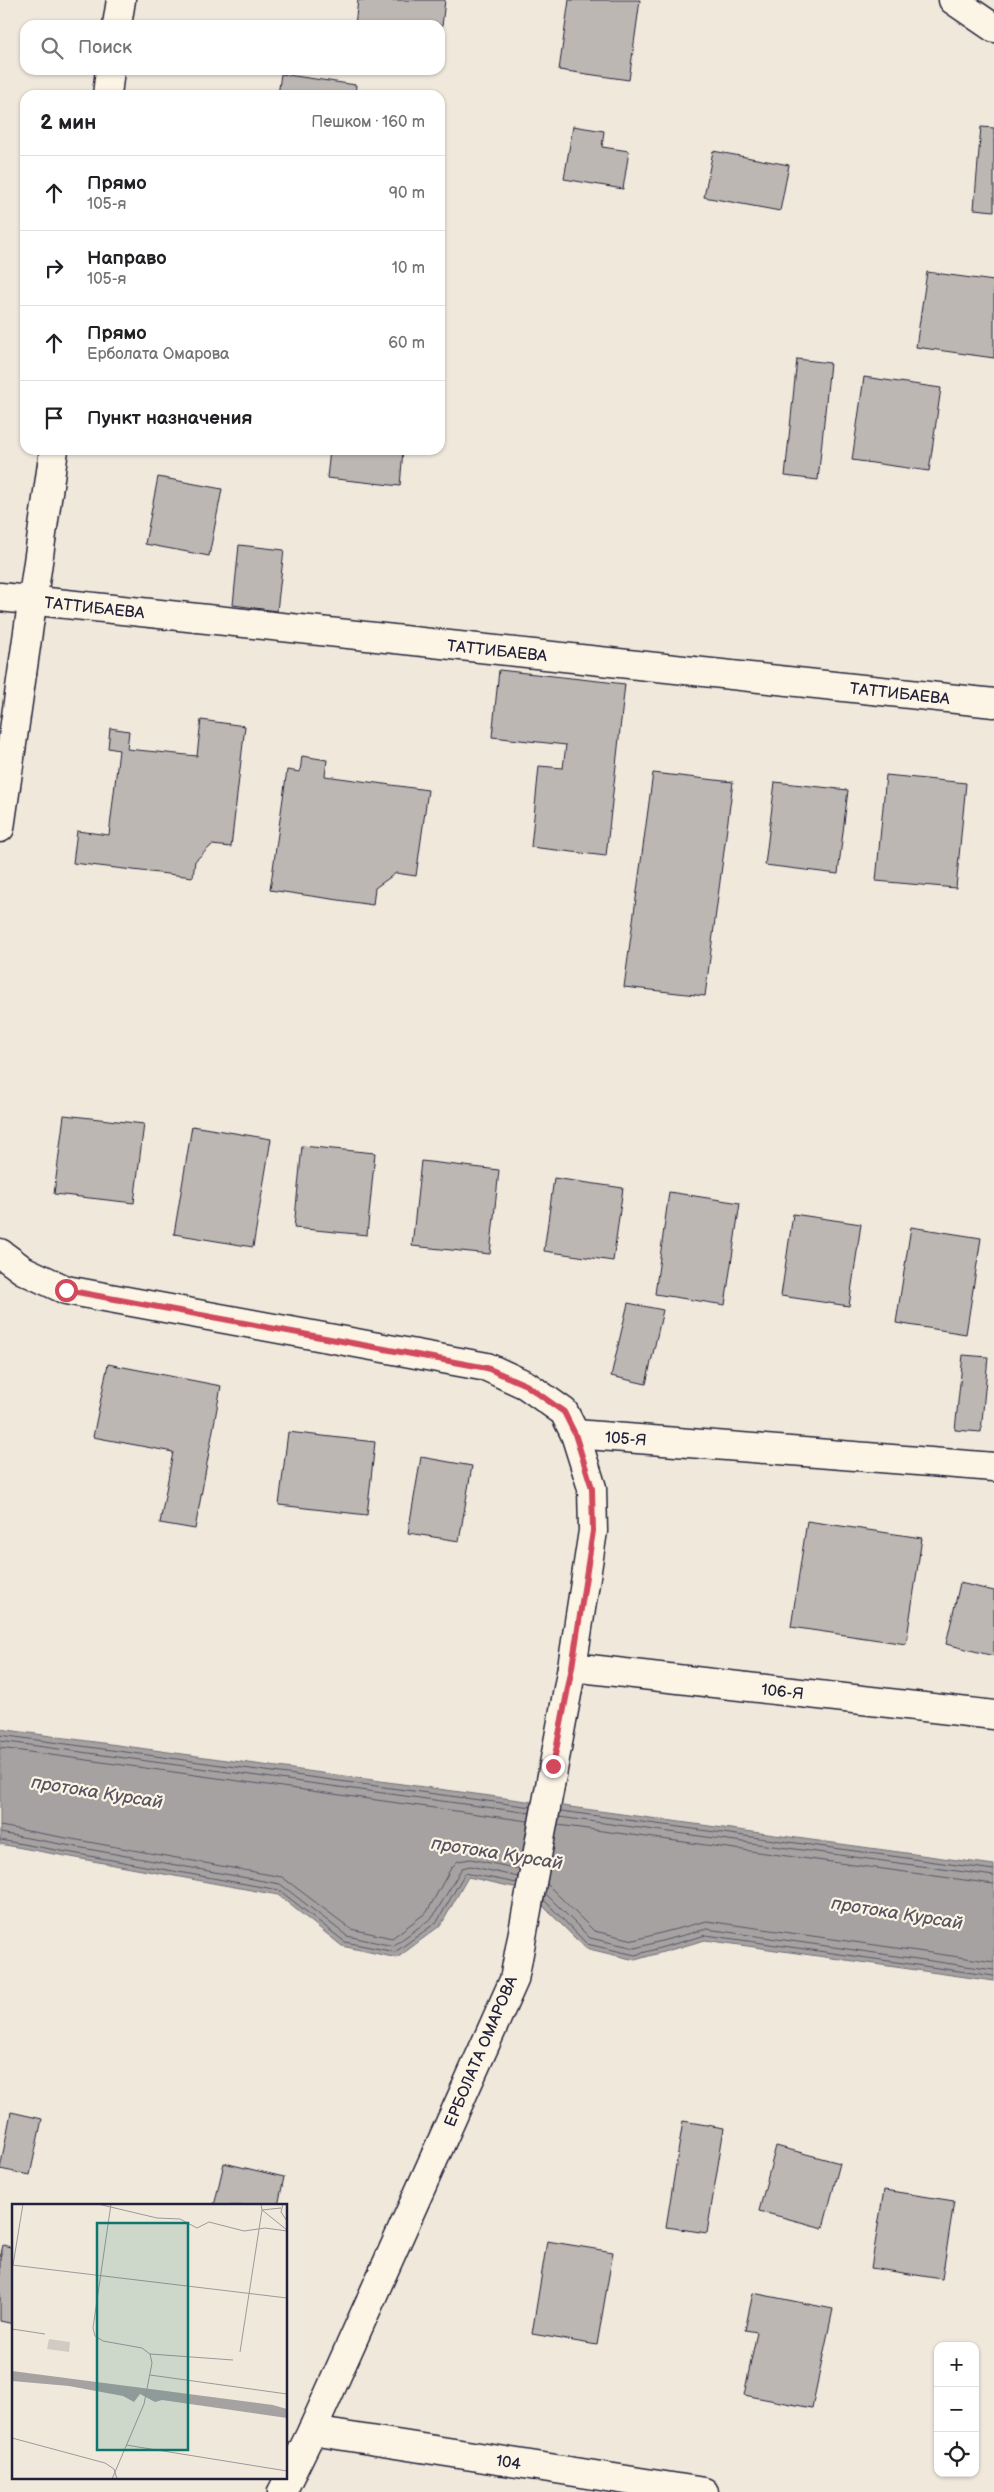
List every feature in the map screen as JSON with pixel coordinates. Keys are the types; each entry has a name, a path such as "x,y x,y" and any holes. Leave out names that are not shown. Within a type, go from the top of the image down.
{"street":[{"path":"118,20 121,0"},
{"path":"954,0 994,28"},
{"path":"108,90 109,75"},
{"path":"0,828 53,455"},
{"name":"ТАТТИБАЕВА","path":"0,598 994,703"},
{"path":"0,1253 24,1270 66,1290 487,1368 526,1385 564,1412 575,1434"},
{"name":"105-Я","path":"575,1434 994,1467"},
{"name":"ЕРБОЛАТА ОМАРОВА","path":"288,2480 312,2431 514,1980 572,1667 593,1531 592,1488 575,1434"},
{"name":"106-Я","path":"572,1667 994,1714"},
{"name":"104","path":"312,2431 704,2492"},
{"name":"ЕРБОЛАТА ОМАРОВА","path":"282,2492 288,2480"}],"water":[{"name":"протока Курсай","path":"0,1729 994,1865 994,1981 705,1940 635,1960 585,1948 527,1890 468,1877 441,1925 397,1958 342,1946 278,1895 0,1844"}],"building":[{"path":"358,0 445,0 443,20 356,20"},
{"path":"569,0 640,0 629,80 559,70"},
{"path":"281,75 356,85 356,90 279,90"},
{"path":"573,126 604,131 602,147 629,151 623,189 564,179"},
{"path":"981,127 994,128 994,211 974,209"},
{"path":"713,151 789,165 780,211 704,197"},
{"path":"927,272 994,281 994,358 916,347"},
{"path":"797,359 830,363 818,480 785,476"},
{"path":"864,377 941,388 929,471 852,460"},
{"path":"329,455 403,455 400,486 327,478"},
{"path":"158,477 222,489 209,556 145,544"},
{"path":"239,545 284,550 277,611 233,605"},
{"path":"499,670 625,684 606,856 531,847 539,766 563,768 566,745 492,737"},
{"path":"201,720 245,726 231,847 212,845 195,861 193,877 73,863 77,831 109,835 119,750 108,748 110,728 129,731 127,749 197,756"},
{"path":"302,756 327,760 325,776 428,790 416,876 396,873 375,888 373,905 270,890 287,770 300,772"},
{"path":"653,773 733,782 705,996 624,987"},
{"path":"886,775 966,783 956,888 876,881"},
{"path":"775,782 848,790 838,874 765,865"},
{"path":"64,1115 144,1124 134,1203 54,1194"},
{"path":"192,1126 271,1139 253,1247 174,1234"},
{"path":"302,1146 375,1153 367,1235 294,1228"},
{"path":"421,1161 499,1170 490,1254 412,1246"},
{"path":"554,1178 623,1188 613,1261 544,1251"},
{"path":"669,1192 740,1203 725,1305 655,1294"},
{"path":"793,1214 861,1224 849,1306 781,1296"},
{"path":"911,1227 981,1238 966,1334 896,1323"},
{"path":"628,1303 663,1310 646,1384 611,1376"},
{"path":"963,1355 988,1357 981,1432 955,1430"},
{"path":"108,1364 221,1386 195,1529 160,1523 173,1452 93,1437"},
{"path":"288,1432 375,1442 367,1515 279,1505"},
{"path":"421,1457 472,1466 459,1541 408,1533"},
{"path":"807,1521 922,1538 906,1644 791,1627"},
{"path":"960,1583 994,1591 994,1656 946,1644"},
{"path":"11,2112 42,2119 30,2175 0,2169"},
{"path":"683,2121 724,2128 707,2233 666,2227"},
{"path":"776,2146 840,2163 823,2228 759,2211"},
{"path":"224,2163 284,2177 278,2204 214,2204"},
{"path":"884,2190 954,2201 942,2279 871,2268"},
{"path":"547,2241 613,2252 597,2345 532,2334"},
{"path":"3,2245 12,2247 12,2324 0,2321 0,2258"},
{"path":"753,2293 833,2309 812,2408 744,2395 757,2332 745,2330"}],"route":[{"path":"66,1290 487,1368 526,1385 564,1412 575,1434 592,1488 593,1531 572,1667 553,1766"}]}
